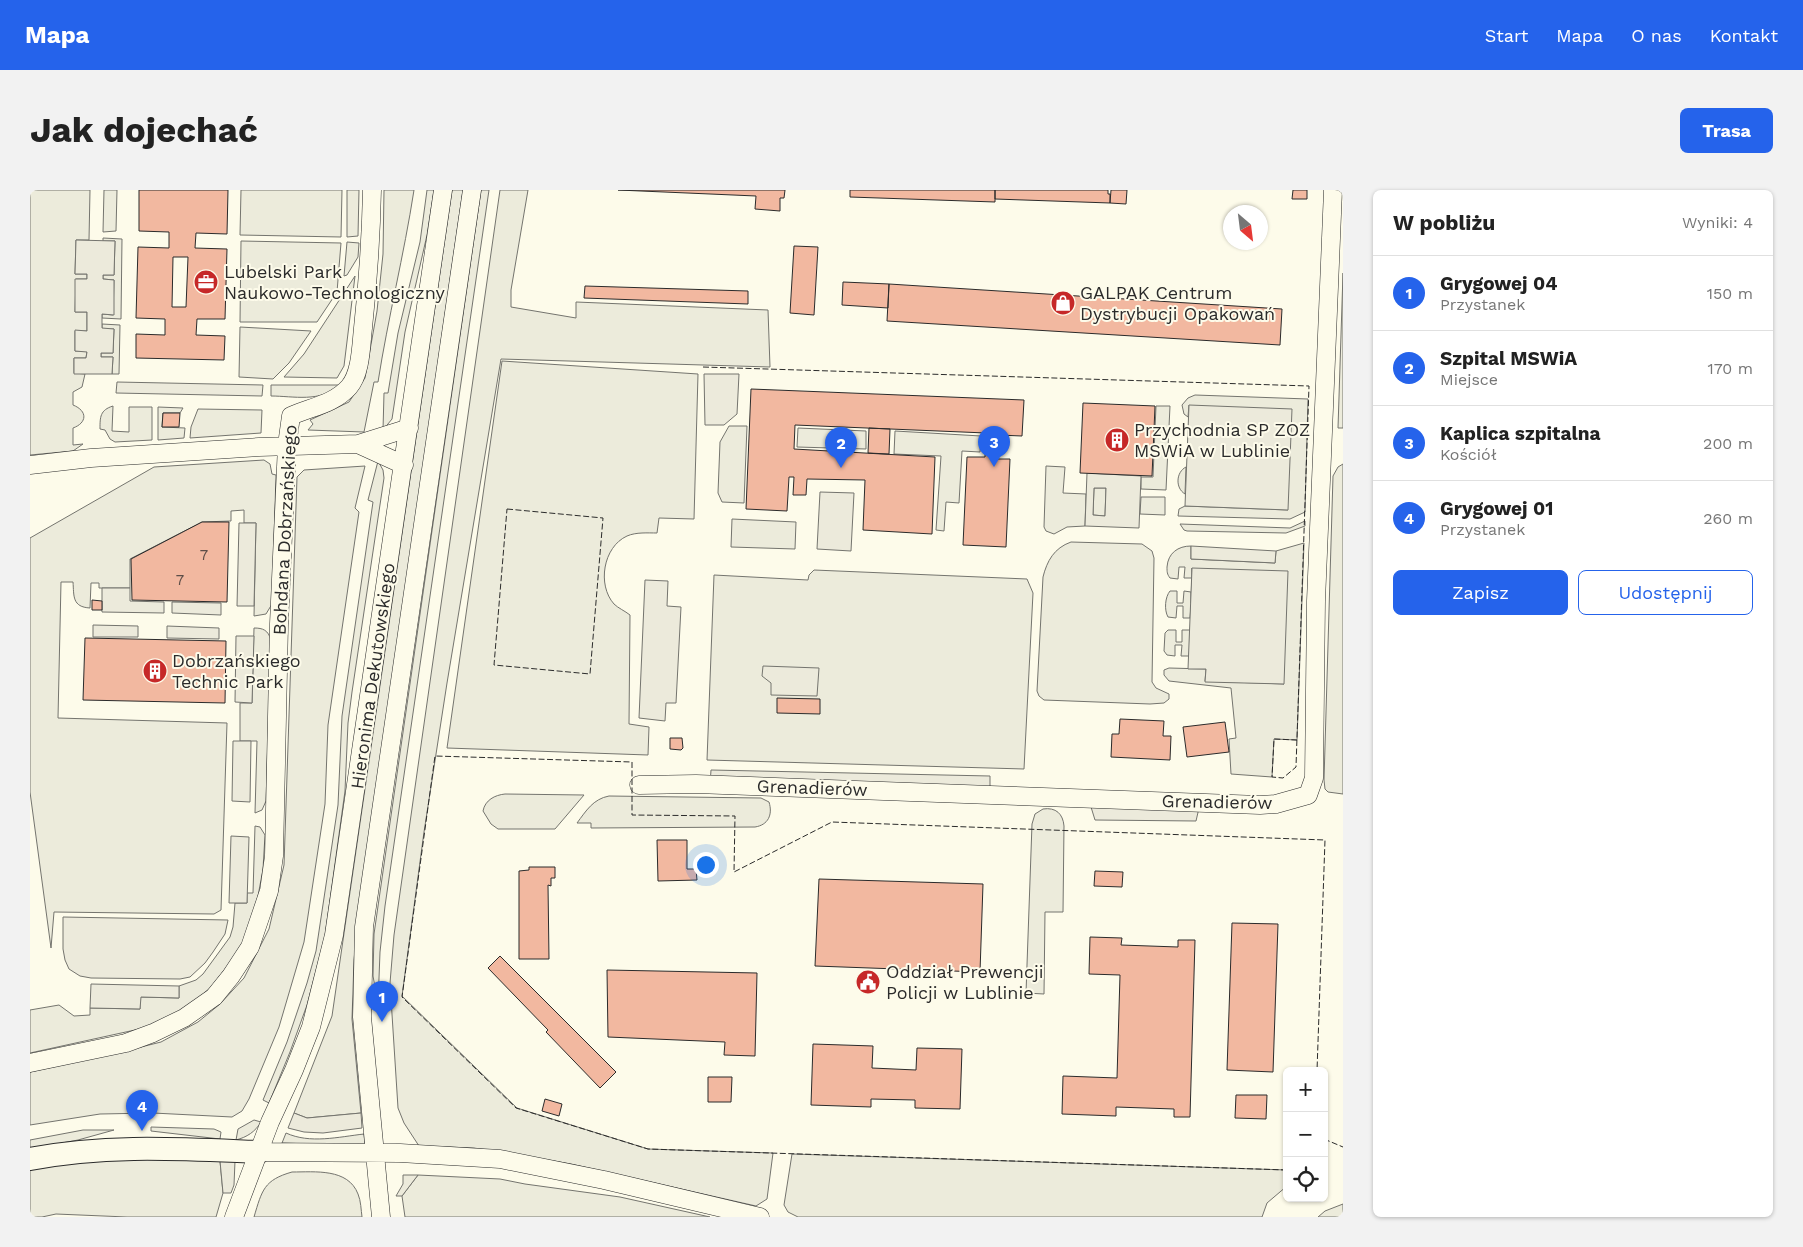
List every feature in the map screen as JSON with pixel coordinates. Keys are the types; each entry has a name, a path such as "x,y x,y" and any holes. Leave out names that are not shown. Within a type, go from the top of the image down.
{"main road":[{"path":"30,1159 61,1153 113,1148 259,1152"}],"street":[{"name":"Bohdana Dobrzańskiego","path":"30,1063 126,1042 153,1033 184,1018 214,997 231,976 250,947 269,891 274,856 279,624 287,445 291,416 306,409 322,405 343,394 351,385 358,368 369,278 372,190"},
{"name":"Hieronima Dekutowskiego","path":"234,1217 311,1026 334,934 443,190"},
{"name":"Hieronima Dekutowskiego","path":"381,1217 362,1017 361,978 364,927 472,190"},
{"name":"Grenadierów","path":"639,785 696,784 1260,805 1276,804 1308,795 1314,778 1316,601 1333,190"},
{"path":"30,465 91,458 287,445 358,444 409,428"},
{"path":"358,444 404,465"},
{"path":"259,1152 473,1156 528,1164 760,1217"}],"shaded area":[{"path":"30,190 90,190 89,240 76,240 75,274 87,274 87,279 76,279 75,312 87,312 87,331 75,331 75,351 87,351 86,358 74,358 74,373 85,374 82,387 73,392 73,405 81,410 84,417 78,426 73,428 73,445 83,444 73,451 30,455"},
{"path":"104,190 117,190 116,231 103,232"},
{"path":"241,190 342,190 341,237 240,235"},
{"path":"347,190 359,190 358,236 347,237"},
{"path":"384,190 414,190 378,382 374,382 364,432 308,430 313,424 310,420 349,402 365,378 377,311 383,254"},
{"path":"427,190 434,190 427,235 405,332 392,419 383,430 384,393 388,393 398,333 420,242"},
{"path":"452,190 463,190 359,910 354,960 352,1019 361,1113 307,1118 294,1113 332,1016"},
{"path":"481,190 489,190 385,906 380,952 378,1004 373,976 374,934"},
{"path":"500,190 528,190 511,290 511,307 576,318 576,302 768,310 770,367 501,359 447,683 424,832 402,996 517,1108 648,1149 773,1153 767,1199 756,1206 571,1164 474,1148 419,1146 404,1123 398,1108 390,983 394,935"},
{"path":"103,238 122,239 121,319 102,318 102,314 113,315 114,280 103,279 103,275 114,275 115,241 103,241"},
{"path":"76,240 115,241 114,275 103,275 103,279 114,280 114,315 102,314 102,328 114,329 113,353 101,353 101,357 113,357 112,374 74,374 74,358 86,358 87,352 75,351 75,330 87,331 87,312 75,312 75,279 87,279 87,274 75,274"},
{"path":"241,241 341,243 337,292 317,322 240,322"},
{"path":"347,242 359,243 358,257 347,275 344,276"},
{"path":"1343,273 1343,428 1338,428"},
{"path":"355,276 344,366 337,378 284,377 304,354"},
{"path":"102,324 120,325 119,374 112,374 113,357 101,357 101,353 113,353 114,329 102,329"},
{"path":"240,327 311,331 289,363 273,379 239,377"},
{"path":"502,361 698,374 694,519 659,518 657,533 634,534 619,541 612,549 605,567 605,587 609,596 614,604 630,615 629,724 649,727 648,755 447,748"},
{"path":"704,374 739,374 737,414 724,425 705,425"},
{"path":"117,382 263,385 262,396 116,393"},
{"path":"271,385 339,385 332,391 324,394 297,397 271,396"},
{"path":"1195,395 1308,399 1305,512 1290,519 1178,516 1179,509 1185,506 1288,510 1189,405 1188,417 1184,414 1182,405 1188,398"},
{"path":"1189,405 1292,409 1288,510 1185,506"},
{"path":"113,406 112,431 129,432 129,407 152,407 152,440 115,442 110,439 105,430 100,429 100,421 103,412"},
{"path":"1156,406 1170,406 1166,490 1141,489 1141,477 1153,477"},
{"path":"158,407 183,408 180,413 163,413 162,427 185,428 184,438 158,440"},
{"path":"198,409 262,410 261,433 190,438 191,427"},
{"path":"729,426 747,426 744,503 722,502 718,493 720,442"},
{"path":"798,428 866,431 866,449 797,447"},
{"path":"895,431 981,436 980,452 962,451 959,503 946,502 944,531 936,530 941,456 894,454"},
{"path":"264,460 270,464 272,474 276,475 272,604 266,614 254,616 256,523 244,523 244,510 231,511 231,521 202,522 130,559 130,588 99,588 99,583 91,583 90,608 80,605 75,600 73,582 61,582 58,718 227,723 221,910 214,914 54,912 51,948 30,792 30,538 154,467"},
{"path":"378,461 383,470 384,478 348,723 345,791 325,936 307,1005 269,1103 263,1100 287,1042 316,951 338,805 342,716 373,502 368,500"},
{"path":"1343,464 1343,794 1328,792 1325,789 1324,780 1333,476 1338,467"},
{"path":"365,466 355,508 359,512 328,725 325,804 304,942 279,1027 249,1099 242,1111 232,1117 153,1113 100,1114 30,1125 30,1072 161,1042 198,1022 220,1004 244,978 269,929 284,865 297,477 304,470"},
{"path":"1046,466 1065,467 1063,493 1086,494 1085,526 1067,527 1054,534 1046,531 1044,527"},
{"path":"1186,467 1185,494 1178,484 1178,480 1180,472"},
{"path":"1087,473 1141,476 1139,528 1085,526","holes":["1094,488 1106,488 1105,516 1093,515"]},
{"path":"1094,488 1106,488 1105,516 1093,515"},
{"path":"820,492 854,493 851,551 817,549"},
{"path":"1141,497 1165,497 1165,515 1140,514"},
{"path":"732,519 796,522 795,549 731,547"},
{"path":"1305,521 1305,526 1286,533 1187,531 1180,524 1290,528"},
{"path":"239,523 256,523 254,606 237,606"},
{"path":"1071,542 1142,544 1152,551 1154,558 1152,682 1156,688 1169,694 1169,699 1164,703 1044,700 1039,696 1037,691 1043,577 1056,551"},
{"path":"1304,543 1297,740 1274,739 1272,777 1231,774 1229,739 1236,738 1231,688 1169,681 1164,675 1164,670 1169,668 1206,669 1205,681 1284,684 1190,645 1189,656 1181,656 1182,645 1175,645 1175,656 1167,655 1164,651 1165,633 1168,630 1176,630 1176,642 1182,642 1182,630 1190,630 1190,643 1191,606 1190,618 1183,618 1183,606 1177,606 1176,618 1168,617 1166,604 1170,591 1177,591 1177,603 1183,603 1184,591 1191,592 1191,603 1192,578 1184,578 1185,567 1179,567 1178,579 1170,578 1168,574 1169,558 1174,551 1182,547 1191,546 1191,559 1275,563 1276,551"},
{"path":"1191,546 1276,551 1275,563 1191,559"},
{"path":"1192,568 1288,571 1284,684 1205,682 1206,669 1188,669"},
{"path":"814,570 1027,579 1033,593 1024,769 707,760 714,575 808,580 809,575"},
{"path":"645,580 668,581 667,606 681,607 676,703 666,703 665,721 639,718"},
{"path":"102,588 130,588 130,601 164,602 164,613 102,612"},
{"path":"172,602 221,603 221,615 172,613"},
{"path":"93,625 138,626 138,637 93,637"},
{"path":"167,626 219,628 219,639 167,638"},
{"path":"254,628 265,630 271,640 266,801 262,810 255,813 257,741 240,741 240,703 252,703"},
{"path":"236,636 254,636 252,703 235,702"},
{"path":"763,666 819,668 817,696 771,695 771,683 762,676"},
{"path":"233,741 251,741 250,802 232,801"},
{"path":"711,770 990,776 990,795 710,785"},
{"path":"505,794 584,795 555,829 498,829 491,824 483,811 491,799"},
{"path":"609,796 761,798 769,802 770,815 766,822 755,827 591,828 591,823 577,823 594,803"},
{"path":"1091,807 1199,808 1196,821 1095,820"},
{"path":"1043,809 1052,809 1058,812 1064,826 1063,912 1045,912 1044,994 1026,993 1032,824 1035,814"},
{"path":"255,826 260,827 265,835 263,869 258,896 243,946 210,988 188,1007 144,1028 30,1053 30,1010 59,1005 74,1016 90,1015 90,1008 140,1009 140,997 179,998 179,986 196,980 203,974 230,937 233,927 235,903 247,903 247,893 253,893"},
{"path":"231,836 249,837 247,903 229,903"},
{"path":"63,917 228,920 225,934 205,963 190,977 180,979 91,978 80,976 69,969 63,949"},
{"path":"91,984 179,986 179,998 141,997 140,1009 90,1008"},
{"path":"294,1113 307,1118 361,1113 362,1128 323,1133 304,1132 288,1128"},
{"path":"254,1120 261,1122 256,1129 247,1136 236,1140 238,1129"},
{"path":"151,1127 214,1129 221,1132 220,1139 151,1131"},
{"path":"83,1130 114,1130 78,1140 30,1149 30,1140"},
{"path":"286,1133 314,1139 364,1134 365,1146 282,1143"},
{"path":"792,1154 1283,1170 1283,1189 1267,1203 1262,1217 798,1217 788,1212 784,1205"},
{"path":"139,1156 220,1161 223,1193 216,1217 127,1217 56,1214 30,1217 30,1170 69,1162"},
{"path":"220,1161 235,1161 234,1185 231,1193 223,1193"},
{"path":"292,1172 330,1173 347,1180 358,1194 362,1217 254,1217 265,1187 275,1179"},
{"path":"403,1175 418,1175 402,1196 396,1196 403,1184"},
{"path":"418,1175 500,1179 620,1197 710,1217 405,1217 402,1196"},
{"path":"1343,1204 1343,1217 1318,1217 1325,1211"}],"building":[{"name":"Lubelski Park Naukowo-Technologiczny","path":"139,190 228,190 227,234 196,233 195,248 227,249 225,319 197,319 196,335 225,336 224,360 136,358 136,334 165,335 165,319 136,318 138,247 169,248 169,232 139,231","holes":["173,257 188,257 186,307 172,307"]},
{"path":"618,190 785,190 784,198 780,198 780,211 755,209 756,196"},
{"path":"850,190 995,190 995,202 850,197"},
{"path":"995,190 1108,190 1110,203 995,199"},
{"path":"1111,190 1127,190 1126,204 1110,203"},
{"path":"1293,190 1307,190 1307,199 1292,199"},
{"path":"794,246 818,247 814,315 790,313"},
{"path":"843,282 889,284 888,308 842,305"},
{"path":"889,284 1282,309 1280,345 887,321"},
{"path":"585,286 748,291 748,304 584,298"},
{"path":"751,389 1024,400 1022,436 998,435 997,459 1010,459 1006,547 963,545 967,457 985,457 986,433 795,425 794,449 935,457 932,534 863,530 865,480 807,479 806,495 793,495 794,477 789,477 787,511 746,509"},
{"name":"Przychodnia SP ZOZ MSWiA w Lublinie","path":"1083,403 1155,406 1152,476 1080,473"},
{"path":"163,413 180,413 179,427 162,427"},
{"path":"869,428 890,429 889,454 868,453"},
{"name":"Dobrzańskiego Technic Park","path":"202,522 229,522 227,602 132,600 131,559"},
{"path":"92,600 102,601 102,610 92,610"},
{"name":"Dobrzańskiego Technic Park","path":"85,638 226,641 225,703 83,700"},
{"path":"777,698 820,699 820,714 777,713"},
{"path":"1120,719 1164,721 1163,736 1171,736 1170,760 1111,757 1112,734 1119,734"},
{"path":"1225,722 1229,752 1187,757 1183,727"},
{"path":"670,738 682,738 683,748 681,750 670,749"},
{"path":"657,840 687,840 687,869 696,869 697,880 658,881"},
{"path":"529,867 555,867 555,878 551,878 551,886 548,885 549,959 519,959 519,871 529,870"},
{"path":"1095,871 1123,872 1122,887 1094,886"},
{"path":"819,879 983,884 980,972 815,966"},
{"path":"1232,923 1278,924 1273,1072 1227,1070"},
{"path":"1090,937 1122,938 1121,945 1178,947 1178,940 1195,940 1190,1117 1174,1117 1174,1109 1116,1107 1116,1116 1062,1114 1063,1076 1117,1078 1120,975 1089,974"},
{"path":"500,956 616,1072 600,1088 546,1032 548,1030 488,968"},
{"path":"607,970 757,973 755,1056 724,1055 725,1042 608,1037"},
{"path":"813,1044 873,1046 872,1068 916,1070 917,1048 962,1049 960,1109 915,1108 915,1100 871,1099 871,1107 811,1105"},
{"path":"708,1077 732,1077 731,1102 708,1102"},
{"path":"1236,1095 1267,1095 1266,1119 1235,1118"},
{"path":"545,1099 562,1104 559,1116 542,1111"}],"fence":[{"path":"703,367 1309,386 1296,767 1283,778 1272,777 1274,739 1297,740"},
{"path":"507,509 603,518 590,674 494,665 507,509"},
{"path":"1283,1170 648,1149 516,1108 402,997 435,756 632,762 632,815 735,816 734,872 832,822 1325,840 1317,1067"},
{"path":"1328,1141 1343,1147"}],"place":[{"name":"Lubelski Park Naukowo-Technologiczny","path":"206,282"},
{"name":"GALPAK Centrum Dystrybucji Opakowań","path":"1063,303"},
{"name":"Przychodnia SP ZOZ MSWiA w Lublinie","path":"1117,440"},
{"name":"Kaplica szpitalna","path":"994,467"},
{"name":"Szpital MSWiA","path":"841,468"},
{"name":"Dobrzańskiego Technic Park","path":"155,671"},
{"name":"Oddział Prewencji Policji w Lublinie","path":"868,982"},
{"name":"Grygowej 04","path":"382,1022"},
{"name":"Grygowej 01","path":"142,1131"}]}
